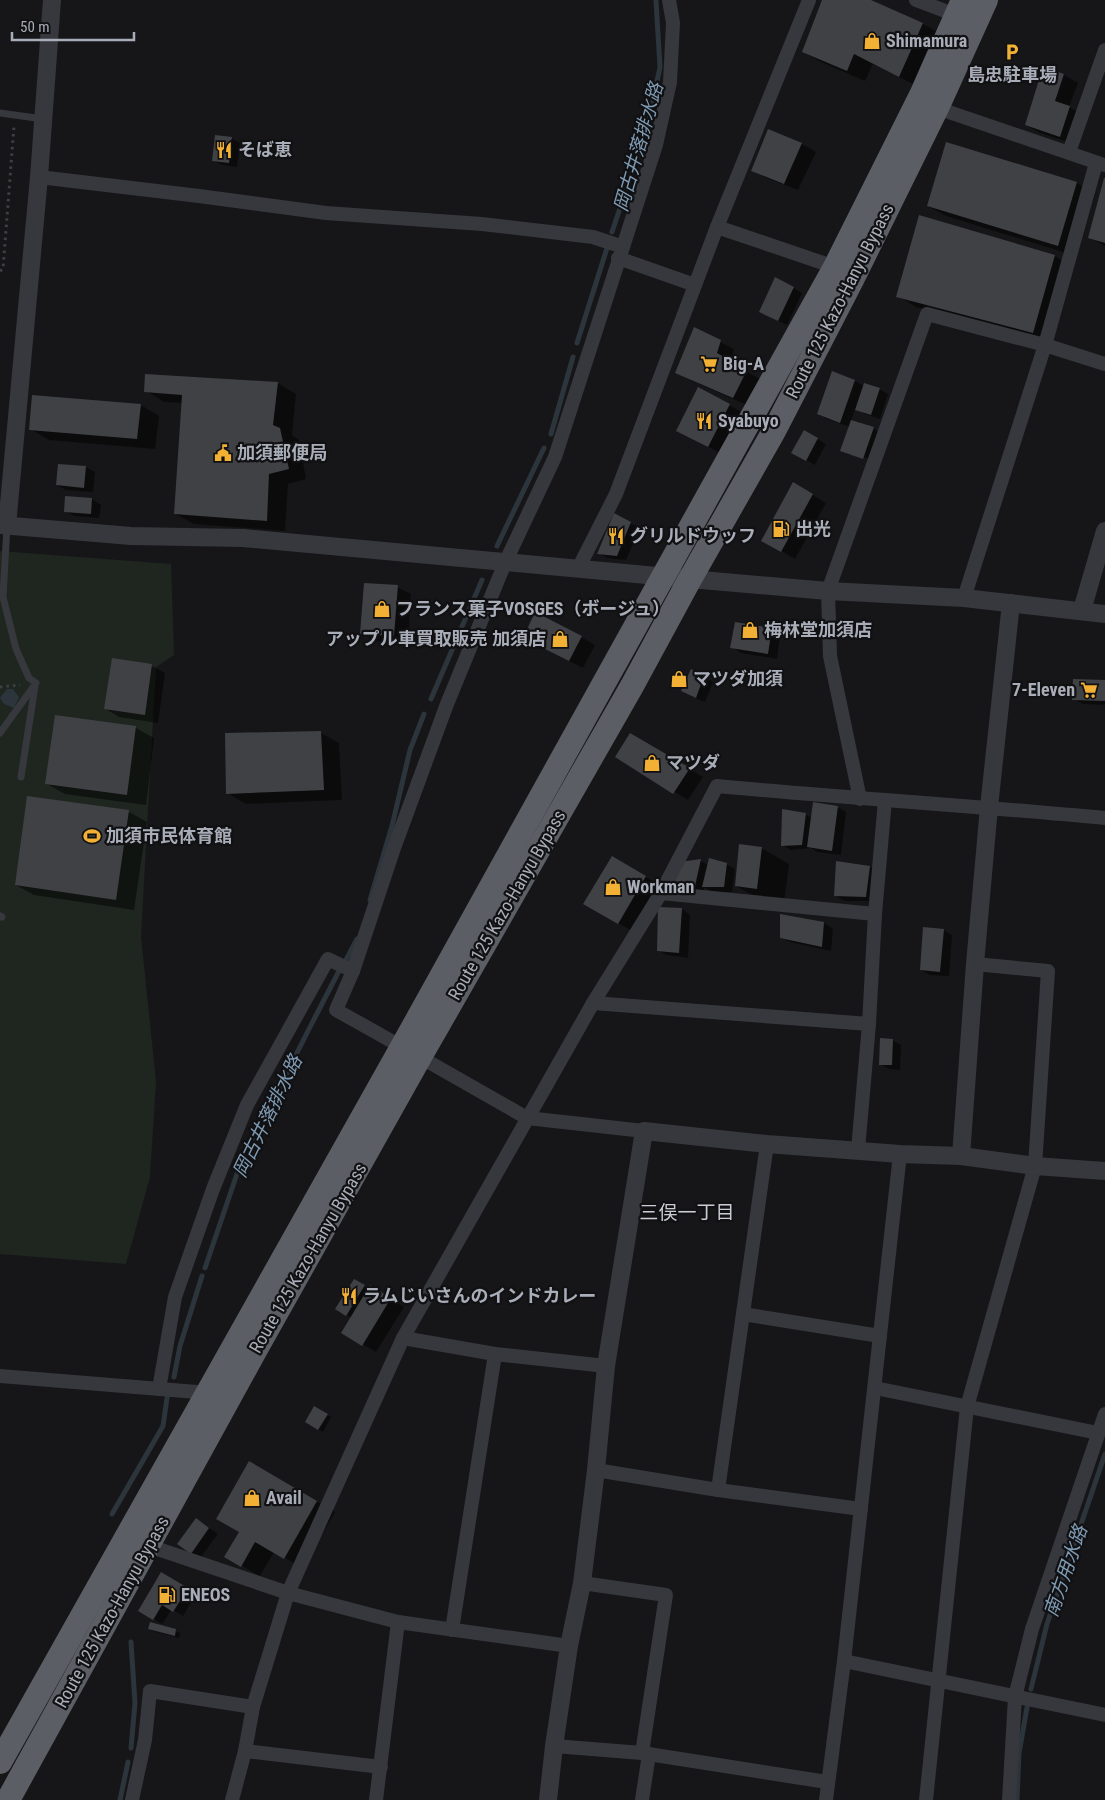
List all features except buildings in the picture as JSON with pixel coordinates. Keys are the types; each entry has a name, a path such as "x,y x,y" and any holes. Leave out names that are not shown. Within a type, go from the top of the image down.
{"highway":[{"name":"Route 125 Kazo-Hanyu Bypass","path":"0,1762 209,1393 411,1052 632,686 774,431 852,280 937,108 986,0"},
{"name":"Route 125 Kazo-Hanyu Bypass","path":"8,1800 255,1350 663,577 835,267 922,93 959,8"}],"street":[{"path":"52,0 39,177 3,526 131,536 243,538 828,591 964,598 1105,614"},
{"path":"669,0 672,23 670,82 656,145 615,247 555,457 495,561 447,704 394,848 344,967 336,1010 527,1118 767,1144 900,1154 961,1156 1035,1166 1105,1171"},
{"path":"578,569 616,494 717,227 809,0"},
{"path":"916,0 959,8"},
{"path":"1069,152 1105,50"},
{"path":"937,108 1101,164 964,598"},
{"path":"39,177 326,212 482,224 593,236 695,285"},
{"path":"717,227 835,267"},
{"path":"860,799 830,656 828,591 927,314 1045,345 1105,364"},
{"path":"1082,610 1105,531"},
{"path":"961,1156 974,964 988,807 1011,603"},
{"path":"232,1800 253,1706 288,1593 403,1338 593,1003 661,893 717,786 1105,818"},
{"path":"858,1150 870,1024 875,914 885,800"},
{"path":"661,893 875,914"},
{"path":"167,1389 175,1297 213,1189 247,1105 328,959 344,967"},
{"path":"926,1800 967,1407 1035,1166 1048,971 974,964"},
{"path":"593,1003 870,1024"},
{"path":"548,1800 569,1646 582,1583 606,1366 644,1131"},
{"path":"718,1490 767,1144"},
{"path":"826,1800 844,1661 900,1154"},
{"path":"743,1314 880,1336"},
{"path":"403,1338 495,1354 606,1366"},
{"path":"452,1630 495,1354"},
{"path":"0,1376 209,1393"},
{"path":"874,1388 1098,1433"},
{"path":"1009,1800 1015,1696 1032,1629 1105,1414"},
{"path":"596,1470 718,1490 861,1509"},
{"path":"149,1546 288,1593 398,1622 569,1646"},
{"path":"582,1583 666,1595 642,1800"},
{"path":"376,1800 398,1622"},
{"path":"844,1661 1105,1715"},
{"path":"132,1800 145,1740 150,1691 253,1706"},
{"path":"554,1746 646,1753 827,1782"},
{"path":"244,1752 381,1767"}],"lane":[{"path":"0,114 44,119"},
{"path":"3,526 3,598 16,649 29,678 36,683"},
{"path":"0,733 36,683"},
{"path":"20,777 36,683"}],"path":[{"path":"0,271 3,269 14,115"},
{"path":"0,687 36,683"}],"shaded area":[{"path":"0,551 171,564 174,655 156,667 141,936 156,1082 150,1177 126,1264 0,1254"},
{"path":"7,689 13,689 19,697 14,708 4,704 0,698"}],"waterway":[{"name":"岡古井落排水路","path":"612,232 648,125 660,67 656,1"},
{"name":"岡古井落排水路","path":"577,343 608,245"},
{"name":"岡古井落排水路","path":"551,434 573,357"},
{"name":"岡古井落排水路","path":"497,546 544,448"},
{"name":"岡古井落排水路","path":"431,699 482,580"},
{"name":"岡古井落排水路","path":"370,900 392,826 410,750 424,714"},
{"name":"岡古井落排水路","path":"346,960 357,939"},
{"name":"岡古井落排水路","path":"205,1268 239,1168 340,969"},
{"name":"岡古井落排水路","path":"174,1377 180,1346 202,1276"},
{"name":"岡古井落排水路","path":"112,1514 163,1426 167,1398"},
{"name":"南方用水路","path":"1031,1689 1047,1624 1105,1454"},
{"name":"岡古井落排水路","path":"131,1642 135,1703 131,1748"},
{"name":"南方用水路","path":"1017,1800 1019,1753 1028,1702"},
{"name":"岡古井落排水路","path":"120,1800 128,1762"}],"place":[{"name":"Shimamura","path":"872,41"},
{"name":"島忠駐車場","path":"1012,52"},
{"name":"そば恵","path":"224,150"},
{"name":"Big-A","path":"709,364"},
{"name":"Syabuyo","path":"704,421"},
{"name":"加須郵便局","path":"223,453"},
{"name":"出光","path":"781,529"},
{"name":"グリルドウッフ","path":"616,536"},
{"name":"フランス菓子VOSGES（ボージュ）","path":"382,609"},
{"name":"梅林堂加須店","path":"750,630"},
{"name":"アップル車買取販売 加須店","path":"560,639"},
{"name":"マツダ加須","path":"679,679"},
{"name":"7-Eleven","path":"1089,690"},
{"name":"マツダ","path":"652,763"},
{"name":"加須市民体育館","path":"92,836"},
{"name":"Workman","path":"613,887"},
{"name":"ラムじいさんのインドカレー","path":"349,1296"},
{"name":"Avail","path":"252,1498"},
{"name":"ENEOS","path":"167,1595"}],"district":[{"name":"三俣一丁目","path":"687,1212"}]}
